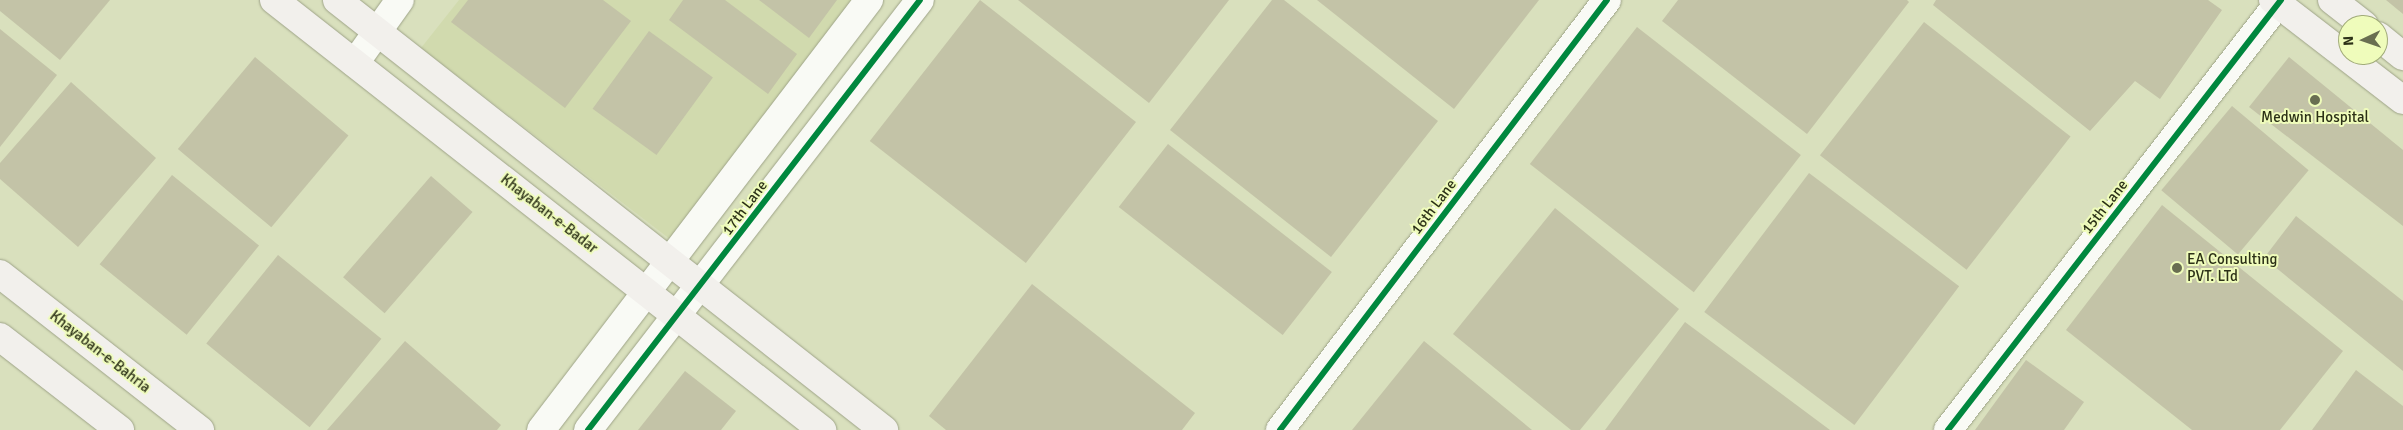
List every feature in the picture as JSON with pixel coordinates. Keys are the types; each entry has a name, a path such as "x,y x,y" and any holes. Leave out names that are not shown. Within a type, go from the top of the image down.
{"main road":[{"name":"Khayaban-e-Badar","path":"274,0 679,315 822,430"},
{"path":"337,0 700,288 884,430"},
{"path":"2332,0 2351,15"},
{"path":"2277,1 2403,100"},
{"path":"2388,44 2403,56"},
{"name":"Khayaban-e-Bahria","path":"0,274 200,430"},
{"path":"0,337 120,430"}],"street":[{"path":"355,63 376,31 400,0"},
{"name":"17th Lane","path":"541,430 649,293 869,0"},
{"name":"17th Lane","path":"588,430 700,288 920,0"},
{"name":"16th Lane","path":"1280,430 1607,0"},
{"name":"15th Lane","path":"1948,430 2277,1"}],"green space":[{"path":"459,0 872,0 675,243 421,48"}],"building":[{"path":"0,0 110,0 60,60 0,11"},
{"path":"468,0 603,0 631,21 565,108 451,22"},
{"path":"683,0 725,0 797,54 768,94 669,20"},
{"path":"759,0 837,0 809,38"},
{"path":"980,0 1136,122 1026,263 870,141"},
{"path":"1018,0 1229,0 1149,103"},
{"path":"1272,0 1284,0 1438,121 1331,257 1170,130"},
{"path":"1317,0 1539,0 1454,109"},
{"path":"1678,0 1907,0 1909,2 1807,134 1662,21"},
{"path":"1936,0 2208,0 2222,10 2160,99 2135,81 2090,131 1933,5"},
{"path":"2386,0 2403,0 2403,14"},
{"path":"1924,22 2071,137 1967,270 1820,155"},
{"path":"1637,27 1801,155 1694,292 1530,164"},
{"path":"0,29 57,75 0,147"},
{"path":"649,31 713,77 656,155 593,109"},
{"path":"255,57 348,135 271,227 178,149"},
{"path":"2289,57 2403,150 2403,226 2249,107"},
{"path":"71,82 156,158 78,247 0,179 0,163"},
{"path":"2232,106 2309,170 2238,255 2161,190"},
{"path":"1168,144 1332,272 1283,335 1119,207"},
{"path":"1809,173 1959,286 1854,425 1704,312"},
{"path":"172,175 259,245 187,335 100,264"},
{"path":"431,176 473,212 385,313 343,277"},
{"name":"EA Consulting PVT. LTd","path":"2162,205 2343,351 2280,430 2192,430 2066,330"},
{"path":"1555,208 1679,309 1580,430 1571,430 1453,334"},
{"path":"2296,216 2403,301 2403,371 2264,258"},
{"path":"278,255 381,339 310,427 206,344"},
{"path":"1032,284 1195,413 1182,430 946,430 929,416"},
{"path":"1685,322 1830,430 1605,430"},
{"path":"405,341 501,425 497,430 327,430"},
{"path":"1424,341 1532,430 1352,430"},
{"path":"2026,360 2084,402 2064,430 1975,430"},
{"path":"2356,370 2403,406 2403,430 2312,430"},
{"path":"685,371 736,411 721,430 638,430"}],"cycle path":[{"path":"588,430 920,0"},
{"path":"1280,430 1607,0"},
{"path":"1948,430 2281,0"}],"place":[{"name":"Medwin Hospital","path":"2315,100"},
{"name":"EA Consulting PVT. LTd","path":"2177,268"}]}
